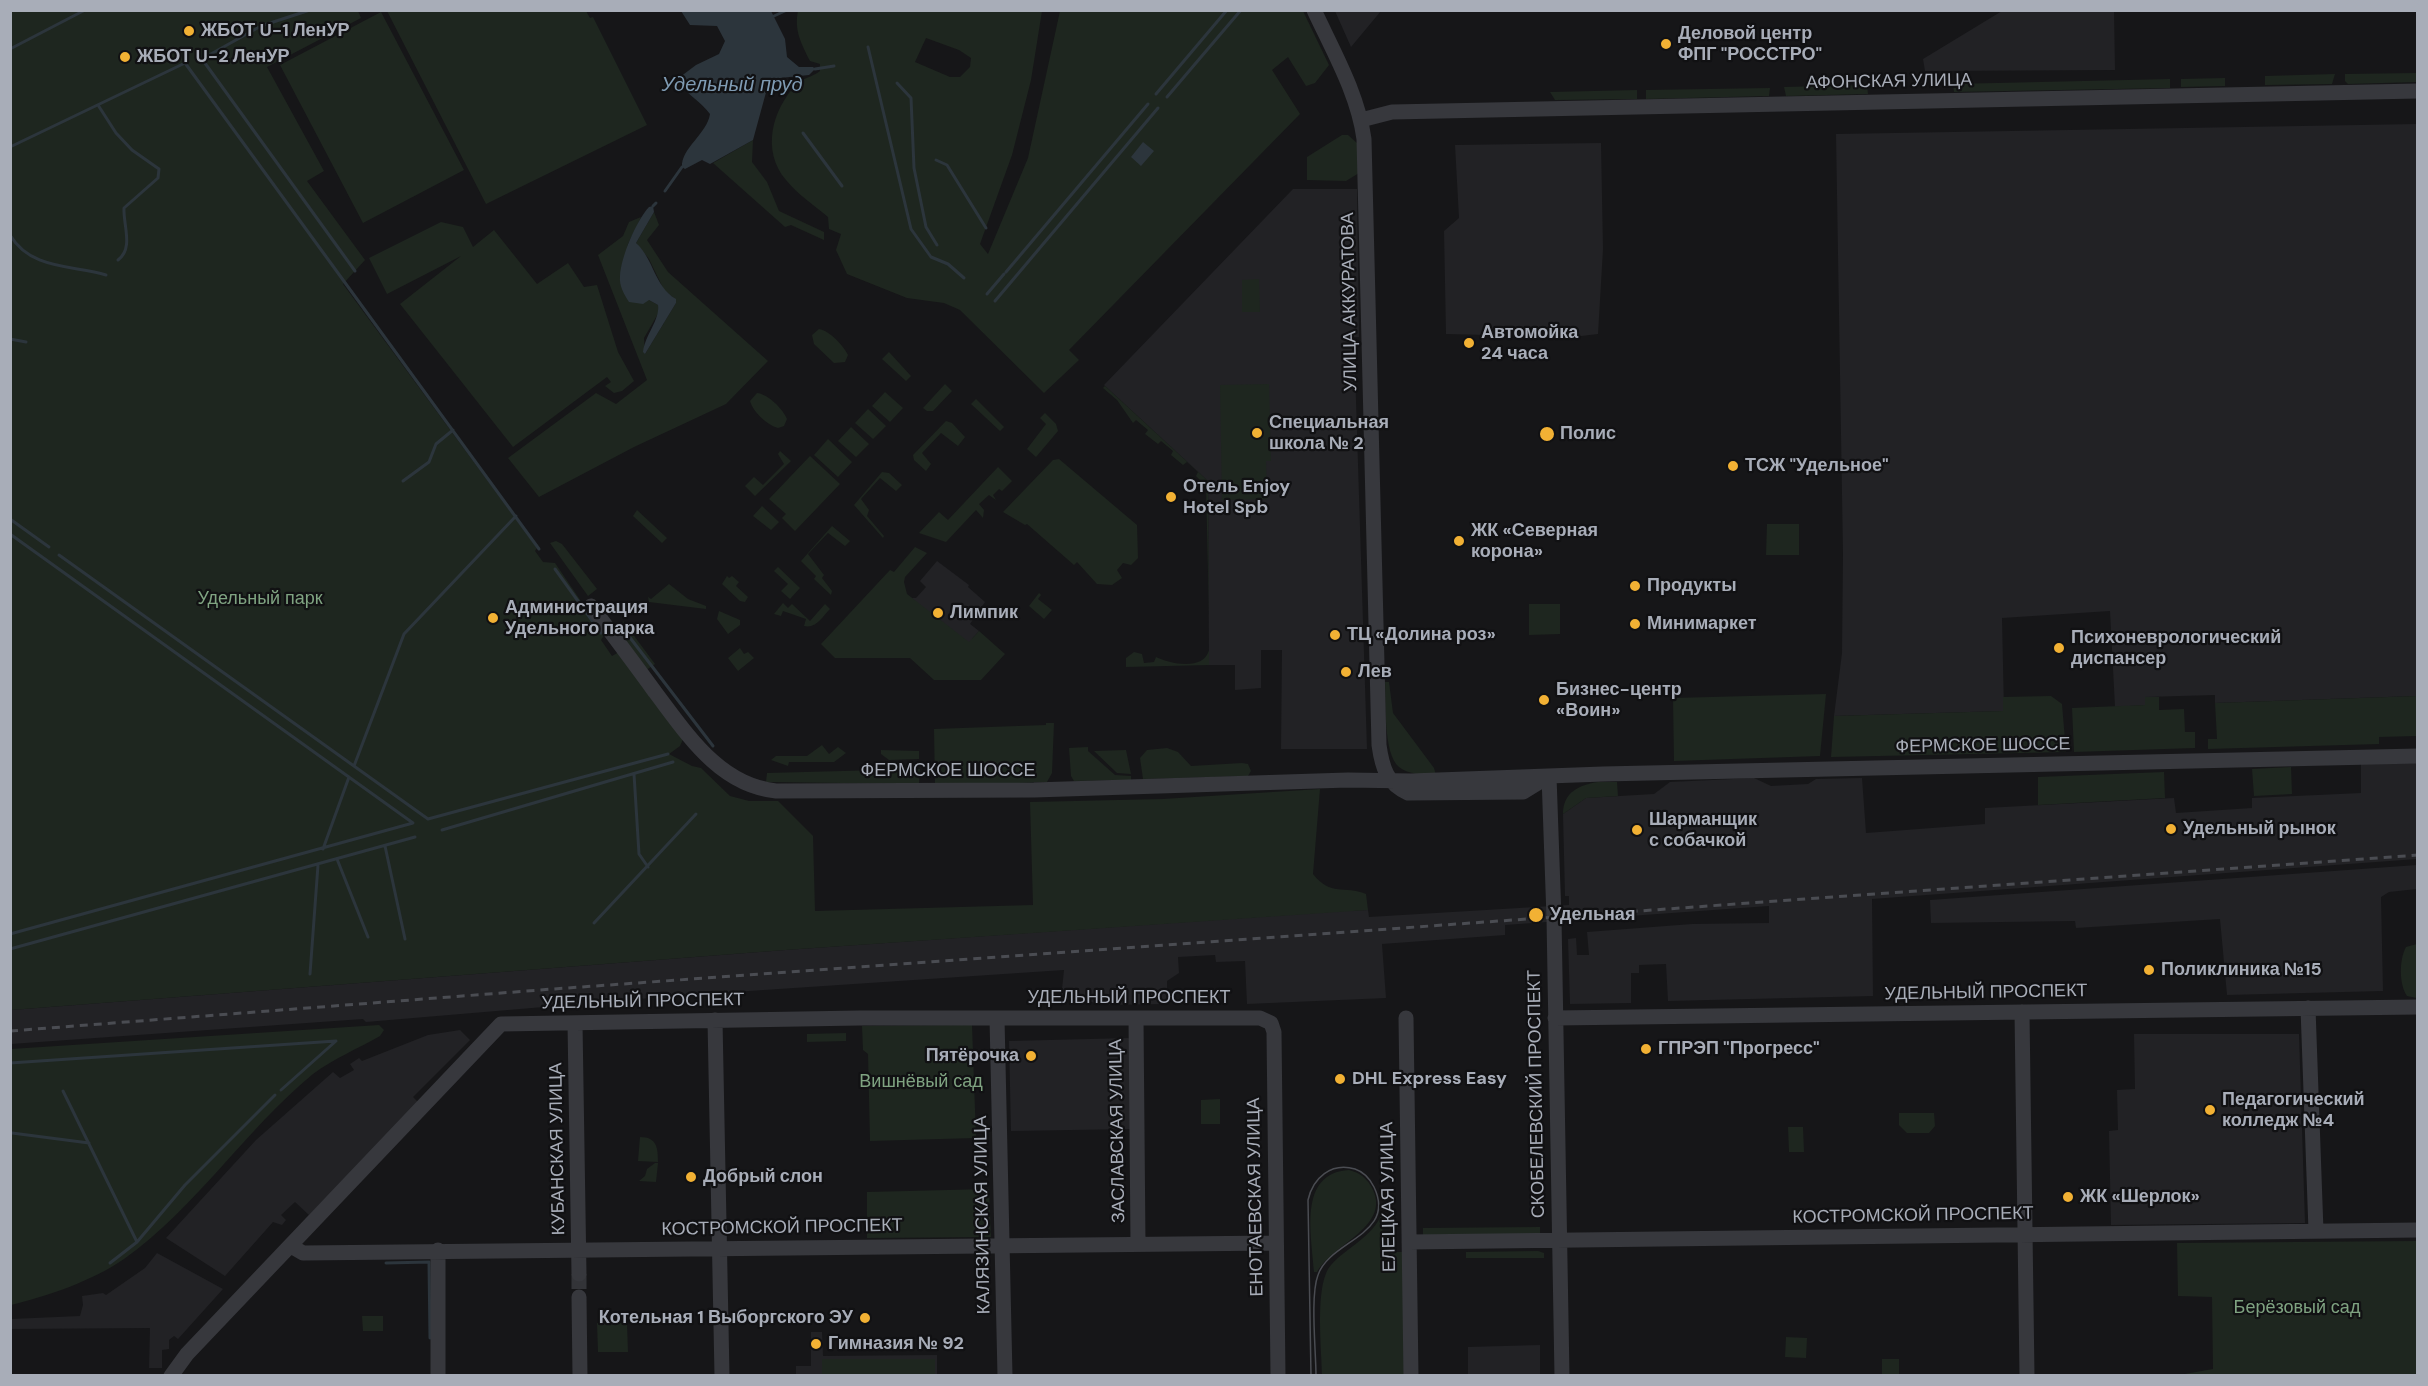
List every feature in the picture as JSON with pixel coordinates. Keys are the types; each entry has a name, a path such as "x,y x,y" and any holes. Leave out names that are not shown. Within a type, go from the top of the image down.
{"street":[{"name":"УЛИЦА АККУРАТОВА","path":"1314,10 1361,120 1367,184 1379,745 1384,771 1390,780"},
{"name":"АФОНСКАЯ УЛИЦА","path":"1361,120 1378,114 1401,112 2418,91"},
{"name":"ФЕРМСКОЕ ШОССЕ","path":"591,606 697,747 738,780 763,790 1034,790 1603,774 2418,756"},
{"name":"ФЕРМСКОЕ ШОССЕ","path":"1390,780 1408,793 1522,792 1549,776"},
{"name":"СКОБЕЛЕВСКИЙ ПРОСПЕКТ","path":"1549,776 1562,1376"},
{"path":"1522,792 1539,798 1550,812"},
{"name":"УДЕЛЬНЫЙ ПРОСПЕКТ","path":"1555,1018 2418,1007"},
{"path":"2308,1008 2316,1231"},
{"path":"2022,1012 2027,1376"},
{"name":"УДЕЛЬНЫЙ ПРОСПЕКТ","path":"171,1376 187,1354 499,1025 715,1020 997,1018 1260,1018 1268,1020"},
{"name":"КАЛЯЗИНСКАЯ УЛИЦА","path":"997,1018 1005,1376"},
{"name":"ЗАСЛАВСКАЯ УЛИЦА","path":"1136,1018 1138,1244"},
{"name":"ЕЛЕЦКАЯ УЛИЦА","path":"1406,1018 1411,1376"},
{"path":"715,1020 722,1376"},
{"name":"ЕНОТАЕВСКАЯ УЛИЦА","path":"1268,1020 1274,1032 1278,1376"},
{"name":"КУБАНСКАЯ УЛИЦА","path":"575,1023 579,1274"},
{"name":"КОСТРОМСКОЙ ПРОСПЕКТ","path":"1409,1242 2418,1230"},
{"name":"КОСТРОМСКОЙ ПРОСПЕКТ","path":"291,1246 303,1253 1276,1243"},
{"path":"438,1250 438,1376"},
{"path":"579,1297 580,1376"}],"shaded area":[{"path":"1335,11 1381,11 1351,47"},
{"path":"2002,11 2114,11 2115,70 1925,71 1923,59"},
{"path":"2417,124 2417,696 2215,703 2215,695 2145,697 2145,705 2115,707 2110,611 2002,618 2004,711 1834,716 1842,653 1843,554 1836,134"},
{"path":"1601,143 1603,249 1598,334 1573,337 1446,334 1444,231 1459,218 1455,145"},
{"name":"Специальная школа № 2","path":"1293,189 1357,189 1359,337 1354,337 1367,749 1281,749 1282,650 1261,650 1261,688 1235,690 1235,665 1209,665 1208,481 1104,385"},
{"path":"937,561 969,585 968,587 985,602 970,624 979,631 972,639 972,678 912,598 916,598 926,587 920,581"},
{"path":"2417,763 2417,859 1872,899 1873,996 1668,1001 1666,964 1639,965 1639,973 1631,973 1631,1003 1570,1004 1568,939 1576,938 1577,955 1589,955 1587,932 1692,924 1769,923 1769,906 1505,925 1505,935 1382,944 1386,998 1247,1004 1245,961 1216,962 1215,955 1178,957 1179,973 1167,981 1167,1004 1100,1005 1086,1000 1061,999 1064,970 674,996 366,1022 363,1019 11,1044 11,1010 785,950 1343,911 1368,910 1369,917 1569,905 1569,896 1565,896 1563,814 1586,798 1654,794 1670,782 1754,778 1771,786 1808,784 1816,779 1862,778 1866,833 1985,824 1985,808 2174,798 2176,813 2252,808 2252,798 2361,793 2361,764"},
{"path":"2417,865 2417,889 2389,892 2381,897 2383,991 2227,995 2220,919 2076,928 2075,921 1931,923 1930,900"},
{"path":"460,1030 470,1040 413,1097 419,1103 402,1121 309,1215 295,1202 281,1215 286,1220 282,1225 273,1222 225,1276 166,1238 256,1140 333,1072 340,1078 354,1070 350,1064 359,1058 362,1061 428,1035"},
{"name":"Педагогический колледж №4","path":"2134,1034 2299,1034 2305,1223 2111,1225 2109,1131 2118,1130 2117,1090 2135,1089"},
{"path":"1130,1038 1132,1129 1011,1131 1009,1041"},
{"path":"157,1253 223,1289 178,1339 174,1336 169,1340 169,1349 162,1350 162,1368 149,1368 150,1328 11,1329 11,1319 80,1316 83,1305 82,1296 103,1293 106,1295 145,1268"},
{"name":"Гимназия № 92","path":"811,1332 822,1332 823,1356 937,1355 937,1375 796,1375 796,1366 811,1366"},
{"path":"1540,1345 1540,1375 1468,1375 1468,1347"}],"green space":[{"name":"Удельный парк","path":"10,11 358,11 361,18 267,67 324,171 307,181 365,260 343,284 537,548 535,551 543,562 555,563 604,635 601,640 612,656 619,652 683,739 680,746 669,754 701,768 730,796 749,801 778,801 813,836 815,911 1033,905 1030,802 1163,799 1320,789 1313,874 1326,886 1366,894 1368,910 785,950 11,1010"},
{"path":"387,11 586,11 590,18 593,17 647,125 486,204"},
{"path":"798,11 1042,11 1031,80 1012,155 980,244 988,254 1028,158 1060,11 1303,11 1329,65 1315,83 1306,86 1288,57 1272,70 1300,114 1069,350 1079,360 1044,393 960,310 944,303 907,298 847,274 836,250 841,234 829,229 828,217 790,185 778,169 774,156 773,130 781,105 797,84 820,71 820,64 810,61 804,48 799,36","holes":["926,38 959,50 971,58 970,67 960,77 950,77 915,62"]},
{"path":"381,12 464,170 363,223 280,65"},
{"path":"2417,73 2417,82 2348,84 2345,81 2345,74"},
{"path":"2335,74 2332,84 2265,85 2265,76"},
{"path":"2225,78 2225,86 2181,87 2181,79"},
{"path":"2170,79 2170,88 1954,92 1953,84"},
{"path":"1867,85 1868,94 1786,96 1784,87"},
{"path":"1770,88 1769,96 1646,99 1646,90"},
{"path":"1637,90 1637,99 1555,100 1550,92"},
{"path":"1342,135 1348,135 1357,143 1359,173 1346,181 1307,180 1307,157"},
{"path":"753,140 752,162 767,182 779,211 824,232 824,240 791,225 785,227 713,163"},
{"path":"654,212 659,225 647,240 668,272 768,361 726,404 634,447 539,497 508,458 596,393 616,404 647,380 598,255 623,236 629,222 641,217 628,244 625,260 649,300 658,305 659,312 644,338 645,354 676,303 675,299 664,290 649,259 636,243"},
{"path":"441,222 463,227 473,247 494,230 537,284 568,263 584,287 597,285 618,352 634,381 622,391 614,393 605,386 611,382 607,377 513,447 400,304 461,256 387,294 369,258"},
{"path":"1259,279 1260,312 1242,312 1242,280"},
{"path":"819,329 832,335 843,347 848,355 845,362 834,363 814,344 812,335"},
{"path":"889,352 911,376 906,381 882,359"},
{"path":"945,384 952,391 933,411 923,408"},
{"path":"1269,384 1271,461 1266,461 1267,499 1222,500 1220,385"},
{"path":"1105,386 1208,481 1209,615 1206,486 1196,476 1198,472 1187,462 1183,465 1171,455 1173,451 1161,441 1158,444 1145,434 1148,430 1136,420 1133,423 1117,400 1103,388"},
{"path":"885,392 903,408 890,422 872,406"},
{"path":"757,393 770,399 782,411 787,419 784,426 778,428 757,414 750,401"},
{"path":"976,399 1004,427 1000,431 971,404"},
{"path":"868,409 886,426 873,439 855,423"},
{"path":"1045,413 1056,424 1058,431 1036,457 1027,449 1046,424 1040,418"},
{"path":"946,421 952,423 965,437 958,446 941,433 922,453 931,464 926,471 914,460 913,455"},
{"path":"851,427 869,444 856,457 838,441"},
{"path":"828,439 852,462 838,477 814,455"},
{"path":"780,451 791,461 755,496 745,486 754,477 763,485 784,464 778,454"},
{"path":"810,456 840,484 795,531 782,518 786,514 769,499"},
{"path":"1059,459 1137,525 1138,558 1131,565 1123,563 1117,570 1122,578 1112,585 1097,584 1077,562 1074,565 1027,524 1003,512 1053,460"},
{"path":"998,467 1012,481 1002,491 999,489 993,495 996,500 989,495 979,504 984,510 983,518 976,510 946,542 919,533 939,512 948,520"},
{"path":"882,472 889,473 902,485 896,491 880,478 861,499 869,510 867,516 884,536 883,538 854,505"},
{"path":"762,506 779,522 771,530 753,516"},
{"path":"637,510 667,538 662,543 633,516"},
{"path":"1767,524 1799,524 1799,555 1766,555"},
{"path":"832,526 850,541 845,546 828,533 808,554 824,575 822,578 832,591 831,595 814,579 816,576 801,561"},
{"path":"556,541 562,544 597,589 588,596 550,543"},
{"path":"915,547 927,553 905,577 907,594 969,642 979,631 1005,654 981,680 934,680 910,658 835,658 821,644 890,570 894,572"},
{"path":"778,567 800,588 790,599 781,591 788,584 774,571"},
{"path":"727,576 729,578 732,576 739,582 736,586 748,597 745,602 740,601 722,584"},
{"path":"669,584 688,599 706,606 706,609 649,602 648,597 651,599"},
{"path":"1039,593 1041,595 1038,599 1052,610 1044,619 1029,606"},
{"path":"783,603 788,608 792,604 810,621 825,604 830,609 812,626 804,626 806,619 783,611 781,616 774,614"},
{"path":"1529,604 1560,604 1560,634 1529,635"},
{"path":"719,611 740,620 740,625 728,634 717,619"},
{"path":"623,621 655,664 645,671 619,635"},
{"path":"740,648 744,654 748,652 754,658 738,671 728,658"},
{"path":"1209,650 1209,665 1126,667 1126,658 1134,652 1142,654 1144,663 1154,662 1156,657 1169,662 1186,664 1201,661"},
{"path":"1385,682 1389,682 1393,713 1434,768 1436,775 1407,771 1399,767 1394,760 1386,727"},
{"path":"1826,694 1820,756 1674,761 1673,698"},
{"path":"2051,696 2062,704 2066,752 1831,757 1834,716 2003,711 2003,697"},
{"path":"2417,696 2417,736 2379,737 2379,744 2208,749 2208,739 2217,739 2215,703"},
{"path":"2145,697 2159,697 2159,710 2184,709 2185,732 2195,732 2195,748 2074,752 2072,708 2145,705"},
{"path":"1046,723 1054,723 1052,773 1047,782 935,786 934,729 1046,725"},
{"path":"822,745 829,754 838,747 846,753 834,762 789,762 788,766 771,760 776,756 807,756"},
{"path":"1088,747 1088,751 1115,775 1131,776 1131,780 1074,781 1071,776 1069,748"},
{"path":"1167,748 1178,752 1191,766 1242,763 1248,764 1251,771 1248,776 1143,779 1140,758 1147,750"},
{"path":"881,750 919,751 919,759 889,760 881,754"},
{"path":"1126,750 1131,774 1117,773 1094,751"},
{"path":"2291,767 2292,794 2254,796 2252,769"},
{"path":"920,769 919,784 766,782 767,773"},
{"path":"2164,772 2165,798 2038,805 2038,777"},
{"path":"1598,782 1617,782 1618,796 1586,798 1563,814 1566,800 1573,791"},
{"path":"2418,944 2417,998 2407,996 2402,985 2401,972 2406,947"},
{"path":"379,1025 384,1030 380,1036 313,1074 288,1096 198,1193 150,1239 124,1259 69,1287 11,1305 11,1049"},
{"name":"Вишнёвый сад","path":"972,1025 976,1138 870,1141 868,1054 863,1050 862,1026"},
{"path":"846,1033 846,1041 807,1042 807,1034"},
{"path":"1220,1099 1220,1124 1201,1124 1201,1100"},
{"path":"1899,1113 1934,1113 1935,1126 1929,1133 1907,1133 1899,1125"},
{"path":"1788,1127 1803,1127 1804,1152 1789,1152"},
{"path":"640,1137 653,1141 658,1152 658,1162 638,1161"},
{"path":"658,1163 656,1182 639,1181 645,1176 647,1169"},
{"path":"1349,1170 1362,1176 1371,1186 1376,1200 1375,1212 1359,1233 1335,1252 1317,1272 1314,1272 1310,1225 1315,1194 1321,1182 1332,1174"},
{"path":"989,1189 991,1237 867,1238 867,1192"},
{"path":"1382,1213 1383,1252 1403,1252 1405,1375 1322,1375 1321,1302 1326,1274 1337,1259 1372,1229"},
{"path":"1540,1227 1540,1234 1423,1235 1423,1228"},
{"name":"Берёзовый сад","path":"2417,1241 2417,1375 2179,1375 2213,1369 2212,1297 2178,1296 2177,1243"},
{"path":"1538,1251 1544,1253 1544,1258 1466,1258 1466,1252"},
{"path":"362,1316 383,1316 383,1331 363,1331"},
{"path":"597,1323 627,1323 628,1352 598,1352"},
{"path":"1786,1337 1807,1338 1806,1358 1785,1357"},
{"name":"Гимназия № 92","path":"822,1359 935,1359 935,1375 822,1375"},
{"path":"1882,1359 1899,1359 1899,1375 1882,1375"}],"water":[{"name":"Удельный пруд","path":"681,11 771,11 785,39 787,57 799,67 815,69 809,75 780,78 768,85 753,140 710,164 702,160 685,169 682,167 683,160 704,128 710,114 679,83 680,77 696,65 719,54 725,41 717,26 690,25"},
{"path":"1143,142 1154,151 1141,166 1131,157"},
{"path":"653,206 654,212 636,243 647,257 663,287 676,299 676,303 645,354 644,346 657,316 658,305 649,300 643,304 629,302 621,287 620,276 623,259 634,230 644,213"}],"waterway":[{"path":"10,49 85,10"},
{"path":"310,10 261,26 202,59 355,271"},
{"path":"774,16 787,10"},
{"path":"1156,94 1227,10"},
{"path":"1167,97 1241,10"},
{"path":"868,47 911,229 931,257 948,264 964,278"},
{"path":"10,147 185,63 539,549"},
{"path":"815,69 834,66"},
{"path":"897,83 911,98 914,168 926,227 937,245"},
{"path":"1006,272 1148,104"},
{"path":"98,105 116,133 132,150 159,169 158,178 124,208 127,243 123,255 118,260"},
{"path":"995,301 1158,108"},
{"path":"803,133 842,186"},
{"path":"936,160 947,165 986,228"},
{"path":"665,191 682,167"},
{"path":"653,206 656,203"},
{"path":"10,235 29,255 53,264 106,275"},
{"path":"987,294 1004,274"},
{"path":"10,339 26,342"},
{"path":"403,481 429,462 436,444 453,430"},
{"path":"354,766 404,634 516,516"},
{"path":"10,519 49,547"},
{"path":"10,534 413,823 10,934"},
{"path":"59,555 428,819 668,754"},
{"path":"555,569 601,633"},
{"path":"628,635 713,746"},
{"path":"442,830 673,762"},
{"path":"634,774 639,854 648,867"},
{"path":"323,849 349,777"},
{"path":"594,923 696,814"},
{"path":"10,949 415,837"},
{"path":"385,846 405,939"},
{"path":"337,859 368,937"},
{"path":"310,974 318,865"},
{"path":"10,1063 336,1041 281,1090"},
{"path":"63,1091 137,1242"},
{"path":"110,1263 137,1242 185,1185 275,1095"},
{"path":"12,1133 89,1143"},
{"path":"386,1263 429,1262 430,1338"}],"tunnel":[{"path":"579,1274 579,1297"}],"tram line":[{"path":"1311,1376 1308,1200 1314,1185 1324,1174 1346,1167 1358,1170 1369,1179 1379,1203 1377,1216 1370,1227 1335,1253 1318,1275 1314,1296 1316,1376"}],"railway":[{"path":"10,1031 553,989 2418,855"}],"place":[{"name":"ЖБОТ U-1 ЛенУР","path":"189,31"},
{"name":"Деловой центр ФПГ \"РОССТРО\"","path":"1666,44"},
{"name":"ЖБОТ U-2 ЛенУР","path":"125,57"},
{"name":"Автомойка 24 часа","path":"1469,343"},
{"name":"Специальная школа № 2","path":"1257,433"},
{"name":"Полис","path":"1547,434"},
{"name":"ТСЖ \"Удельное\"","path":"1733,466"},
{"name":"Отель Enjoy Hotel Spb","path":"1171,497"},
{"name":"ЖК «Северная корона»","path":"1459,541"},
{"name":"Продукты","path":"1635,586"},
{"name":"Лимпик","path":"938,613"},
{"name":"Администрация Удельного парка","path":"493,618"},
{"name":"Минимаркет","path":"1635,624"},
{"name":"ТЦ «Долина роз»","path":"1335,635"},
{"name":"Психоневрологический диспансер","path":"2059,648"},
{"name":"Лев","path":"1346,672"},
{"name":"Бизнес-центр «Воин»","path":"1544,700"},
{"name":"Удельный рынок","path":"2171,829"},
{"name":"Шарманщик с собачкой","path":"1637,830"},
{"name":"Удельная","path":"1536,915"},
{"name":"Поликлиника №15","path":"2149,970"},
{"name":"ГПРЭП \"Прогресс\"","path":"1646,1049"},
{"name":"Пятёрочка","path":"1031,1056"},
{"name":"DHL Express Easy","path":"1340,1079"},
{"name":"Педагогический колледж №4","path":"2210,1110"},
{"name":"Добрый слон","path":"691,1177"},
{"name":"ЖК «Шерлок»","path":"2068,1197"},
{"name":"Котельная 1 Выборгского ЭУ","path":"865,1318"},
{"name":"Гимназия № 92","path":"816,1344"}]}
